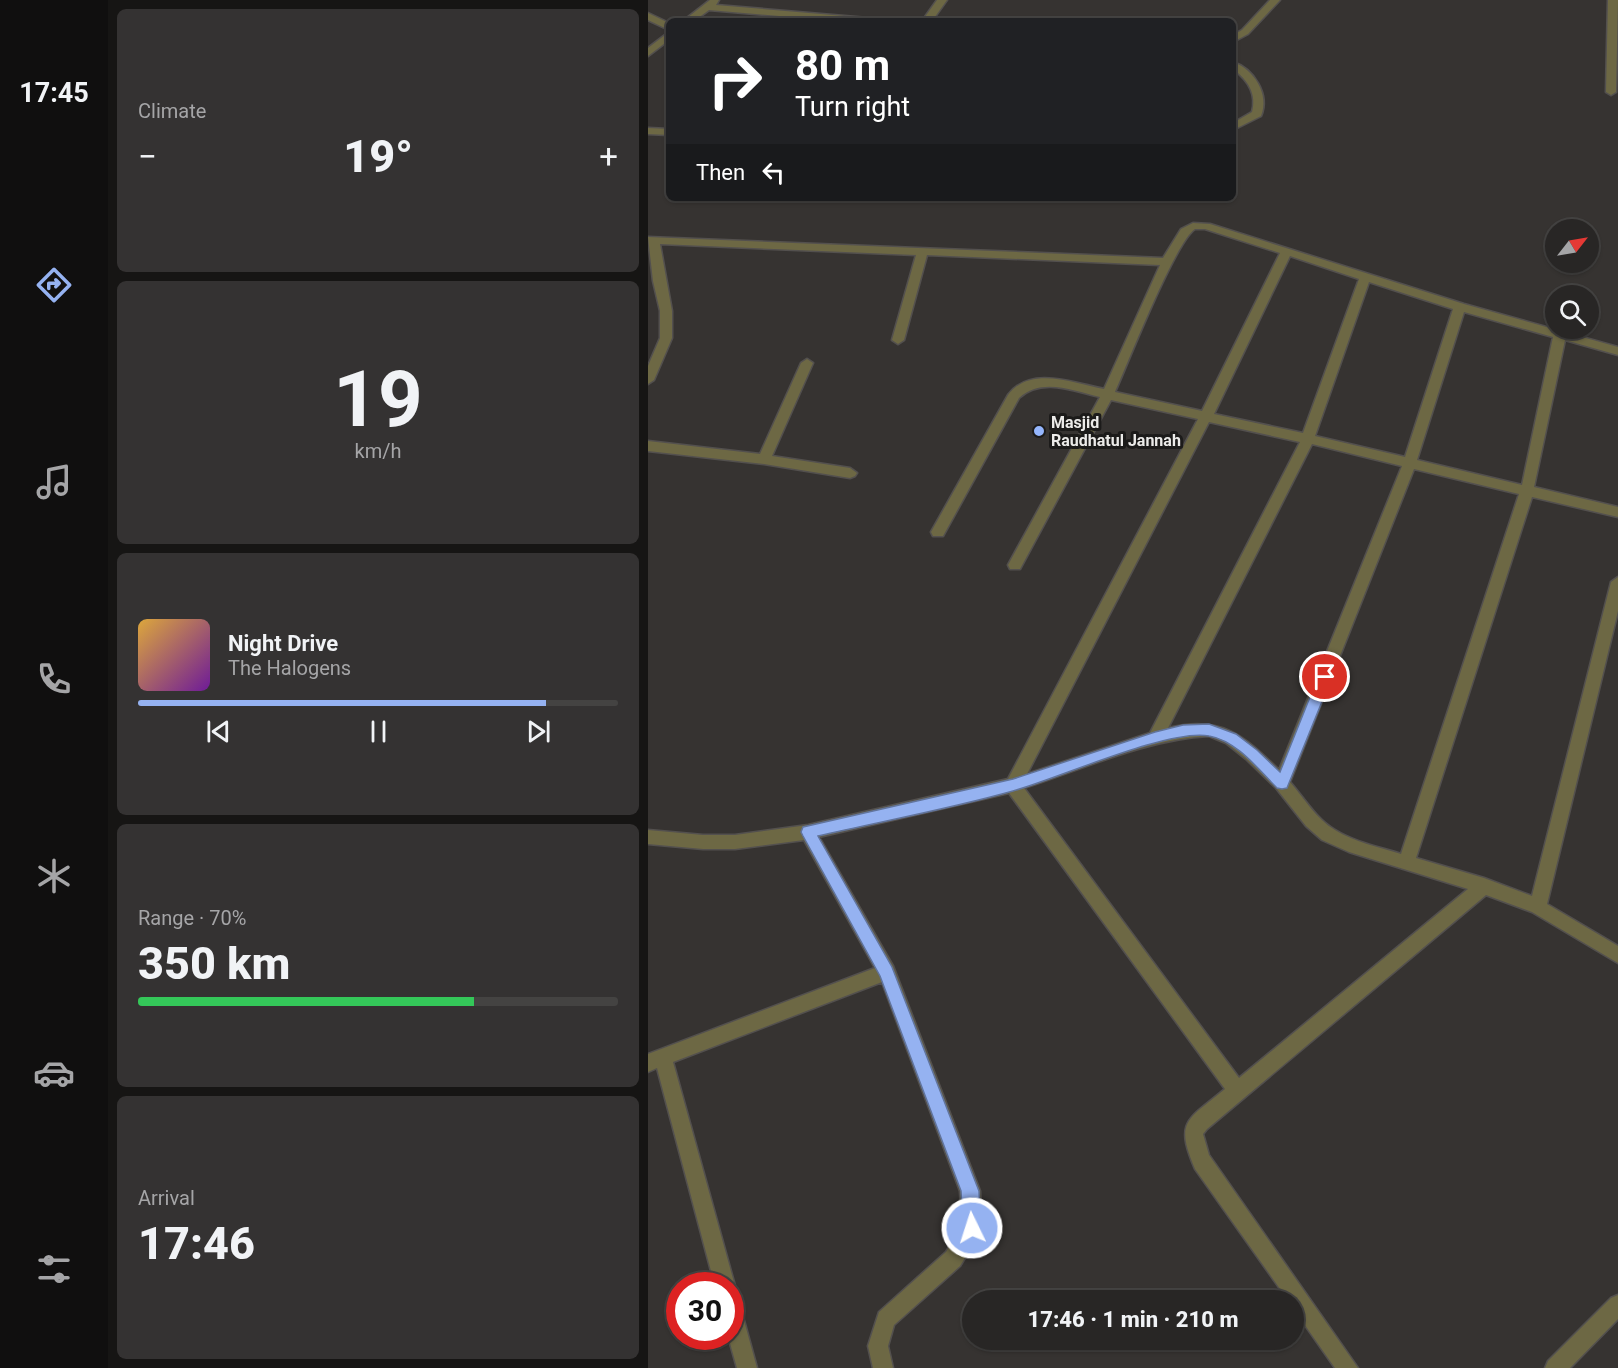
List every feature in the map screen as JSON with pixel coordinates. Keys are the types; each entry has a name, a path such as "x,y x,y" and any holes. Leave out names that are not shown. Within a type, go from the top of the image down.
{"street":[{"path":"693,18 716,0"},
{"path":"929,18 942,0"},
{"path":"1236,37 1245,32 1275,0"},
{"path":"1611,92 1613,0"},
{"path":"708,8 831,18"},
{"path":"648,16 666,25"},
{"path":"648,53 666,38"},
{"path":"1236,67 1250,78 1259,108 1257,114 1236,125"},
{"path":"648,131 666,132"},
{"path":"1016,565 1107,396 1167,261 1185,231 1193,226 1206,226 1460,307 1545,330"},
{"path":"648,380 666,338 666,311 651,240 1167,261"},
{"path":"898,340 922,252"},
{"path":"1013,785 1206,416 1286,252"},
{"path":"1155,738 1308,439 1365,277"},
{"path":"1282,783 1410,463 1460,307"},
{"path":"1407,861 1527,491 1559,339"},
{"path":"1577,339 1618,351"},
{"path":"764,459 807,363"},
{"path":"938,532 1014,396 1023,387 1037,382 1051,382 1206,416 1618,512"},
{"path":"648,446 764,459 850,473"},
{"path":"1539,907 1618,582"},
{"path":"648,837 703,842 735,842 808,832 1013,785 1155,738 1183,731 1209,730 1231,738 1252,754 1282,783 1312,821 1328,835 1349,845 1485,886 1539,907 1618,955"},
{"path":"1013,785 1238,1092"},
{"path":"808,832 887,972 970,1191 972,1228 953,1259 886,1319 878,1346 883,1368"},
{"path":"1348,1368 1203,1162 1195,1146 1193,1132 1200,1122 1485,886"},
{"path":"721,1272 656,1060 887,972"},
{"path":"1555,1368 1602,1318 1618,1305"},
{"path":"742,1350 747,1368"}],"place":[{"name":"Masjid Raudhatul Jannah","path":"1039,431"}],"route":[{"path":"972,1228 970,1191 887,972 808,832 1013,785 1155,738 1183,731 1209,730 1231,738 1252,754 1282,783 1325,677"}]}
